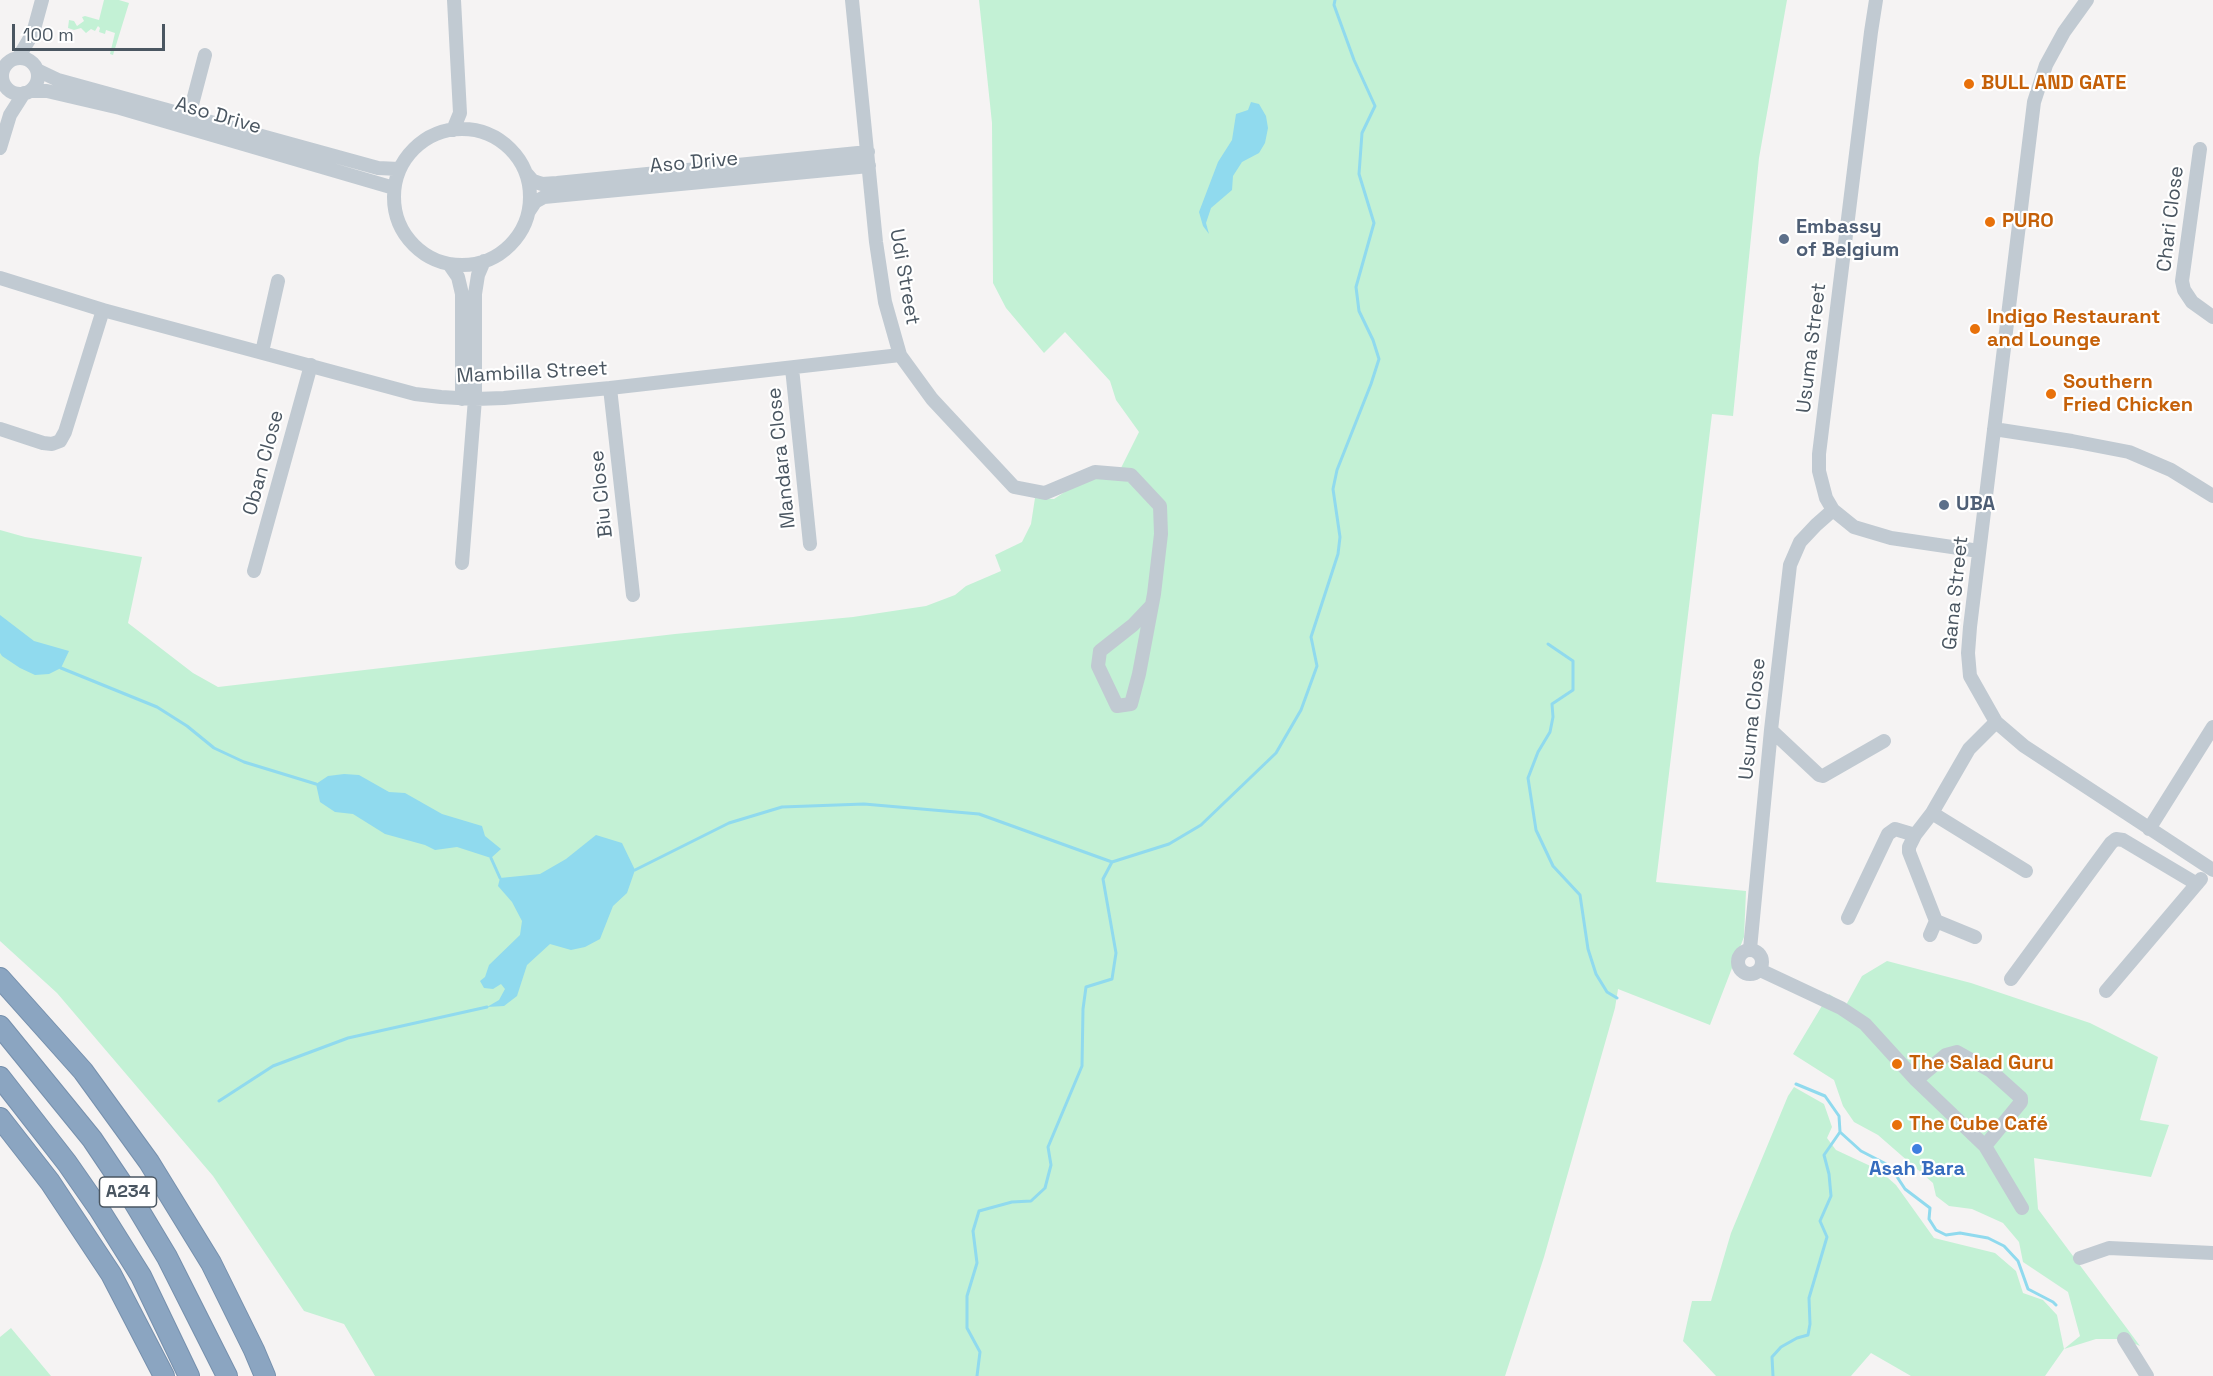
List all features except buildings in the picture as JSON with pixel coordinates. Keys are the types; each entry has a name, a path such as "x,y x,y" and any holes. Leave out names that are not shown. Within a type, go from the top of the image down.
{"highway":[{"path":"0,978 83,1071 149,1162 211,1263 265,1376"},
{"name":"A234","path":"0,1026 92,1139 131,1197 167,1257 227,1376"},
{"name":"A234","path":"0,1077 67,1163 99,1209 141,1276 189,1376"},
{"path":"0,1118 50,1182 111,1274 164,1376"}],"street":[{"path":"0,148 10,116 37,82 33,33 42,0"},
{"path":"453,130 460,113 454,0"},
{"name":"Udi Street","path":"852,0 880,273 887,311 900,355 932,399 1014,487 1045,493 1095,472 1131,475 1160,506 1161,534 1152,605"},
{"name":"Usuma Street","path":"1876,0 1870,32 1819,454 1822,487 1833,510 1854,527 1870,534 1979,551"},
{"name":"Gana Street","path":"2087,0 2046,65 2034,102 1979,551 1968,653 1970,676 1996,722 2024,746 2211,869"},
{"path":"10,116 2,73 9,61 33,33"},
{"path":"189,116 205,55"},
{"path":"9,61 24,59 35,67"},
{"name":"Aso Drive","path":"35,67 58,80 378,168 399,169"},
{"path":"3,82 18,94 27,92"},
{"name":"Aso Drive","path":"27,92 47,91 120,108 394,188"},
{"path":"453,130 475,130 500,141 511,150 526,173 530,198 529,211 518,237 508,247 484,261 471,264 449,264 430,257 408,240 396,215 394,188 399,169 411,151 422,141 434,135 453,130"},
{"name":"Chari Close","path":"2200,149 2182,281 2184,290 2192,302 2213,317"},
{"name":"Aso Drive","path":"526,173 533,181 542,184 868,159"},
{"name":"Aso Drive","path":"529,211 535,202 544,197 868,159"},
{"path":"462,563 468,399 475,294 478,275 484,261"},
{"path":"449,264 458,277 462,294 468,399"},
{"name":"Mambilla Street","path":"0,278 103,310 415,394 468,399 610,388 900,355"},
{"path":"262,352 278,281"},
{"path":"0,429 43,443 52,444 60,441 65,432 103,310"},
{"name":"Oban Close","path":"254,571 311,365"},
{"name":"Mandara Close","path":"792,368 810,544"},
{"name":"Biu Close","path":"610,388 633,595"},
{"path":"1994,429 2129,452 2171,470 2213,496"},
{"name":"Usuma Close","path":"1833,510 1800,542 1790,565 1771,729 1750,949 1742,952 1737,959 1738,967 1744,973 1752,974 1760,970 1841,1008 1865,1024 1916,1080 1985,1146 2022,1208"},
{"path":"1152,605 1133,700 1131,704 1117,706 1098,666 1100,651 1133,625 1152,605"},
{"path":"1930,935 1936,921 1909,852 1915,835 1932,813 1969,749 1996,722"},
{"path":"2149,829 2213,727"},
{"path":"1771,729 1819,775 1823,776 1884,741"},
{"path":"1932,813 2026,871"},
{"path":"1848,918 1888,834 1895,829 1915,835"},
{"path":"2011,979 2116,839 2123,840 2197,884"},
{"path":"2106,992 2211,869"},
{"path":"1936,921 1975,937"},
{"path":"1750,949 1758,953 1762,961 1760,970"},
{"path":"1916,1080 1946,1055 1957,1052 1991,1071 2021,1098 2019,1106 1985,1146"},
{"path":"2080,1258 2109,1248 2213,1254"},
{"path":"2124,1339 2148,1376"}],"green space":[{"path":"104,0 129,3 113,55 110,54 115,33 106,30 105,34 99,32 98,26 95,31 91,29 86,33 81,28 74,30 68,28 69,20 74,21 77,26 84,21 82,17 85,16 99,20"},
{"path":"979,0 1787,0 1759,158 1733,416 1712,414 1656,882 1746,891 1744,937 1710,1025 1618,989 1615,1008 1544,1257 1505,1376 375,1376 344,1324 304,1311 213,1176 57,993 0,941 0,530 25,537 142,557 128,623 193,673 218,687 675,634 853,617 926,606 955,595 966,586 1001,571 995,555 1022,542 1031,524 1035,498 1054,499 1078,483 1098,477 1116,478 1139,432 1116,400 1110,381 1065,332 1044,353 1006,308 993,283 992,123"},
{"path":"1887,961 1971,983 2090,1023 2158,1057 2140,1120 2169,1125 2151,1177 2034,1158 2038,1209 2140,1346 2124,1339 2096,1339 2064,1349 2080,1336 2068,1292 2023,1262 2019,1242 2003,1223 1972,1209 1949,1206 1936,1196 1933,1183 1878,1135 1854,1122 1843,1106 1834,1080 1793,1054 1829,994 1846,1005 1862,976"},
{"path":"1794,1087 1824,1104 1832,1127 1827,1138 1836,1150 1879,1170 1896,1185 1934,1238 1995,1253 2016,1271 2023,1293 2043,1300 2057,1315 2064,1349 2045,1376 1911,1376 1871,1353 1851,1376 1716,1376 1683,1341 1692,1301 1711,1301 1731,1233 1788,1096"},
{"path":"11,1328 51,1376 0,1376 0,1337"}],"water":[{"path":"1251,102 1259,104 1266,116 1268,128 1265,143 1259,153 1242,162 1233,176 1232,190 1211,208 1206,223 1209,234 1203,226 1199,212 1218,162 1232,140 1236,114 1248,110"},
{"path":"0,615 34,641 69,651 61,668 49,674 35,675 2,656 0,653"},
{"path":"359,775 389,792 405,793 442,814 482,826 485,836 501,849 491,858 457,847 435,850 385,834 353,814 335,812 320,802 316,784 328,776"},
{"path":"596,835 622,843 635,870 627,893 613,906 600,939 585,947 571,950 550,944 527,965 517,996 504,1006 487,1007 499,1000 505,989 501,984 493,989 484,988 480,981 485,977 489,965 520,935 522,921 512,902 498,886 500,878 540,874 566,859"}],"waterway":[{"path":"977,1376 980,1352 967,1328 967,1296 977,1263 973,1231 979,1211 1012,1202 1031,1201 1045,1188 1051,1165 1048,1147 1082,1066 1083,1009 1086,987 1112,979 1116,953 1103,879 1112,862 1169,844 1201,825 1276,753 1301,710 1317,666 1311,637 1338,554 1340,537 1333,489 1337,470 1379,359 1359,311 1356,287 1374,223 1359,174 1362,133 1375,106 1354,60 1334,5 1335,0"},
{"path":"1548,644 1573,661 1573,690 1552,704 1553,717 1550,732 1538,752 1528,778 1536,830 1553,866 1580,895 1588,949 1596,974 1607,992 1617,998"},
{"path":"61,668 157,707 187,726 214,748 244,762 316,784"},
{"path":"635,870 729,823 782,807 864,804 979,814 1112,862"},
{"path":"491,858 500,878"},
{"path":"219,1101 273,1066 348,1038 487,1007"},
{"path":"1796,1084 1825,1096 1839,1116 1840,1132 1861,1151 1890,1166 1905,1189 1930,1208 1929,1219 1936,1230 1946,1235 1960,1233 1988,1238 2004,1246 2018,1261 2028,1289 2056,1305"},
{"path":"1773,1376 1772,1357 1781,1347 1808,1335 1809,1298 1827,1237 1820,1221 1831,1196 1824,1155 1840,1132"}],"place":[{"name":"BULL AND GATE","path":"1969,84"},
{"name":"PURO","path":"1990,222"},
{"name":"Embassy of Belgium","path":"1784,239"},
{"name":"Indigo Restaurant and Lounge","path":"1975,329"},
{"name":"Southern Fried Chicken","path":"2051,394"},
{"name":"UBA","path":"1944,505"},
{"name":"The Salad Guru","path":"1897,1064"},
{"name":"The Cube Café","path":"1897,1125"},
{"name":"Asah Bara","path":"1917,1149"}]}
